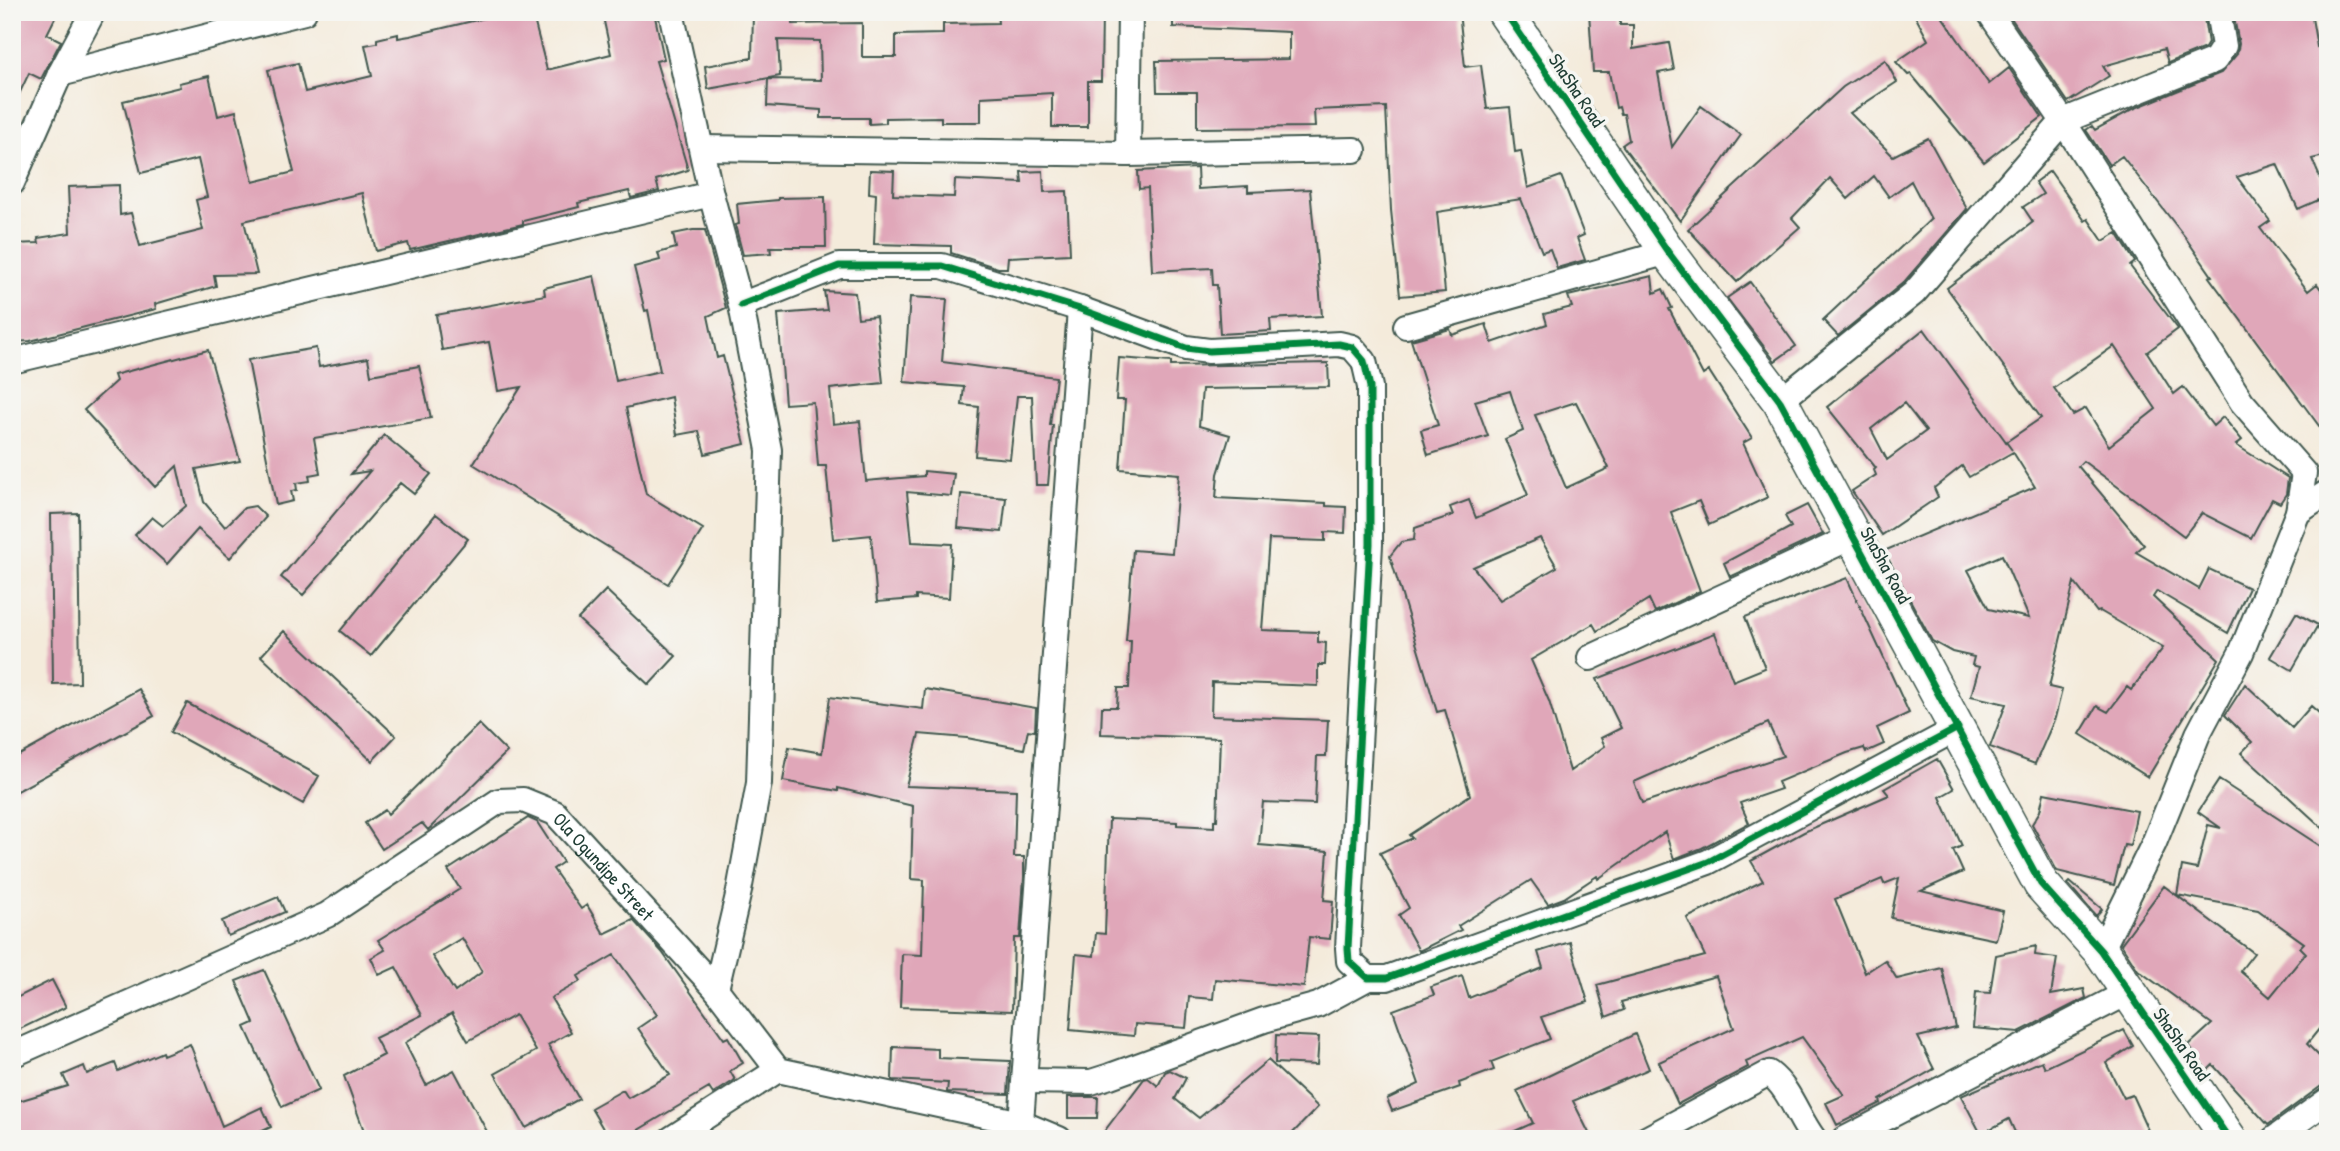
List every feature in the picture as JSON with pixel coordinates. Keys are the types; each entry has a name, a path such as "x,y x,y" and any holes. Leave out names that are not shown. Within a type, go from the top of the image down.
{"street":[{"path":"12,183 60,74 93,12"},
{"path":"60,74 304,12"},
{"path":"671,12 711,194 741,304 769,450 759,783 739,891 716,989"},
{"path":"1128,154 1130,12"},
{"name":"ShaSha Road","path":"1505,12 1668,252 1780,401 2041,884 2101,951 2127,993 2230,1139"},
{"path":"1989,12 2063,121 2242,402 2304,473 2298,512 2241,653 2198,734 2154,843 2101,951"},
{"path":"1780,401 1914,293 2063,121 2215,60 2224,46 2218,12"},
{"path":"702,148 1128,154 1354,150"},
{"path":"12,361 711,194"},
{"path":"1406,326 1668,252"},
{"path":"741,304 839,266 942,265 1080,309 1186,348 1209,351 1339,344 1352,346 1364,361 1370,387 1370,544 1348,948 1349,961 1368,978"},
{"path":"1021,1123 1080,309"},
{"path":"2298,512 2328,492"},
{"path":"1590,658 1852,537"},
{"path":"1025,1080 1091,1082 1110,1076 1264,1020 1318,1005 1368,978 1387,978 1709,862 1958,728"},
{"name":"Ola Ogundipe Street","path":"12,1055 327,915 499,801 523,800 555,813 716,989 778,1070"},
{"path":"1845,1139 2127,993"},
{"path":"671,1139 778,1070 1021,1123 1059,1139"},
{"path":"1646,1139 1769,1073 1785,1086 1798,1118 1814,1139"},
{"path":"2274,1139 2328,1101"}],"building":[{"path":"12,12 58,12 47,34 61,41 41,79 29,73 12,109"},
{"path":"510,12 532,12 547,70 611,54 602,12 654,12 664,59 656,61 688,170 656,180 659,191 631,198 629,191 578,203 579,207 523,221 523,224 410,250 408,243 376,251 362,193 244,221 257,274 214,275 216,286 155,304 156,309 30,341 12,342 12,244 39,243 38,238 70,233 68,187 119,185 120,215 131,213 140,246 203,230 196,200 207,197 198,159 141,173 123,101 180,87 179,83 209,76 218,116 236,111 253,182 294,172 268,70 298,63 305,92 372,76 365,45 377,43 377,39 398,34 398,38 410,36"},
{"path":"753,12 792,12 792,24 862,23 862,57 896,57 896,35 943,34 943,24 998,23 997,12 1102,12 1101,81 1088,81 1088,127 1052,127 1052,93 981,97 981,122 941,122 941,117 886,118 886,123 869,124 869,118 821,118 821,110 767,106 768,79 821,80 820,41 778,40 780,76 708,89 705,66 752,58"},
{"path":"1173,12 1314,12 1314,18 1391,16 1391,12 1459,12 1465,67 1481,65 1487,109 1510,107 1515,152 1521,151 1528,188 1561,176 1584,235 1577,238 1585,260 1557,268 1550,249 1542,252 1521,199 1437,212 1445,292 1400,296 1391,210 1386,107 1314,110 1315,127 1197,128 1197,92 1157,92 1156,61 1289,59 1289,32 1173,27"},
{"path":"1589,12 1620,12 1620,25 1633,25 1633,49 1669,43 1674,70 1658,73 1672,147 1701,106 1741,135 1680,221 1622,145 1629,140 1624,114 1621,114 1619,107 1616,108 1609,72 1593,72"},
{"path":"1913,12 1939,12 1989,84 2009,68 2042,117 1984,162 1911,74 1908,75 1896,62 1928,40"},
{"path":"2007,12 2203,12 2208,43 2205,48 2168,63 2164,49 2103,66 2109,76 2068,102"},
{"path":"2233,12 2311,12 2317,47 2328,45 2328,155 2312,159 2328,196 2298,209 2277,164 2237,177 2270,221 2260,228 2308,291 2317,284 2328,299 2328,438 2209,277 2212,276 2185,237 2122,156 2109,165 2086,130 2092,126 2095,130 2133,109 2221,73 2237,54 2239,44"},
{"path":"1885,60 1897,82 1850,113 1893,156 1928,138 1967,209 1904,282 1838,336 1823,320 1931,219 1911,181 1889,197 1874,176 1848,199 1830,178 1792,218 1800,227 1737,282 1688,229 1843,87"},
{"path":"1197,168 1198,189 1248,186 1248,192 1310,189 1322,316 1270,319 1271,331 1220,334 1217,285 1213,285 1212,268 1152,271 1148,188 1139,189 1138,171"},
{"path":"870,170 894,171 893,195 954,197 955,180 1022,183 1021,172 1043,171 1044,192 1067,191 1070,254 1008,257 1007,268 998,268 951,253 951,246 874,244 876,194 869,193"},
{"path":"2050,171 2085,221 2088,219 2103,241 2117,233 2135,262 2130,266 2178,329 2147,352 2174,394 2183,387 2213,426 2223,417 2242,440 2236,445 2288,478 2286,494 2280,503 2272,499 2251,538 2202,513 2184,536 2083,461 2078,466 2144,545 2136,552 2199,589 2209,569 2249,588 2228,633 2157,591 2153,597 2219,659 2148,777 2080,734 2097,706 2108,712 2127,687 2131,690 2163,648 2100,611 2097,612 2074,582 2049,687 2062,690 2055,718 2035,764 1990,747 2006,704 1971,696 1979,667 1972,665 1974,657 1952,652 1932,641 1884,551 2035,487 2013,452 1969,477 1962,466 1934,488 1938,497 1882,535 1852,491 1876,475 1876,468 1827,407 1924,329 2006,442 2041,418 1947,288 2033,222 2023,207 2043,194 2035,182","holes":["2114,346 2156,409 2109,446 2086,408 2073,415 2054,388","1904,403 1926,431 1887,460 1871,429","2002,555 2029,618 1989,609 1968,570"]},
{"path":"825,197 826,247 770,247 771,253 743,255 735,225 739,224 737,204 778,198"},
{"path":"705,230 726,308 708,316 717,358 723,356 745,444 705,454 699,431 677,435 671,397 626,408 646,494 703,529 668,584 473,464 521,387 498,391 489,342 442,350 436,315 545,295 544,288 594,276 616,381 660,371 648,310 645,311 634,267 660,260 658,253 676,248 673,234"},
{"path":"1652,276 1654,293 1663,289 1672,308 1669,309 1703,375 1709,371 1752,438 1743,443 1768,497 1709,525 1699,501 1671,512 1700,591 1655,612 1649,599 1597,631 1593,624 1531,660 1549,701 1570,771 1605,746 1601,738 1621,728 1597,679 1715,633 1733,681 1765,668 1745,617 1847,578 1909,713 1877,728 1884,744 1866,752 1864,748 1847,753 1778,782 1781,789 1740,803 1749,823 1702,848 1674,859 1665,832 1598,879 1597,876 1564,898 1548,904 1531,880 1458,926 1461,930 1419,951 1399,915 1409,908 1380,853 1412,838 1409,835 1470,795 1445,710 1437,712 1390,556 1401,542 1414,540 1415,528 1453,515 1450,507 1469,500 1476,518 1528,495 1505,439 1523,431 1510,391 1475,401 1488,436 1428,455 1421,430 1438,425 1411,340 1450,329 1452,335 1486,324 1492,343 1547,324 1544,314 1572,307 1568,296","holes":["1576,402 1609,468 1566,488 1535,415","1540,538 1557,567 1500,600 1473,567","1768,723 1783,756 1642,803 1634,782"]},
{"path":"1750,282 1796,346 1775,361 1727,298"},
{"path":"824,291 855,293 858,318 876,316 883,383 830,389 833,424 860,421 866,481 924,476 924,471 954,474 951,496 907,492 912,542 952,544 949,598 916,596 916,599 877,602 871,535 833,539 826,466 818,466 813,402 785,404 778,314 827,310"},
{"path":"910,297 947,299 942,362 1056,377 1050,425 1053,425 1048,485 1036,485 1032,396 1017,396 1010,459 975,456 979,407 962,405 964,387 904,382"},
{"path":"316,348 319,367 368,358 371,375 419,366 431,418 314,438 320,473 309,475 310,481 296,483 297,490 291,491 293,501 276,505 248,360"},
{"path":"208,350 240,461 196,469 204,502 225,527 244,508 255,506 266,517 230,558 198,529 167,564 135,535 152,517 163,526 186,506 177,466 155,487 84,410 116,381 114,375"},
{"path":"1119,358 1171,362 1171,366 1328,363 1329,387 1202,389 1199,426 1230,435 1218,474 1216,498 1326,503 1326,506 1346,507 1345,533 1325,532 1325,541 1269,539 1262,630 1318,632 1318,642 1326,643 1325,665 1318,665 1318,686 1212,682 1211,716 1328,720 1326,756 1317,756 1315,804 1263,802 1259,845 1328,851 1324,900 1333,901 1330,939 1309,937 1304,987 1215,979 1213,999 1189,997 1186,1028 1135,1024 1134,1036 1070,1030 1076,954 1094,956 1096,933 1105,934 1109,819 1177,822 1177,825 1214,827 1214,820 1217,820 1220,738 1101,734 1102,707 1117,707 1118,688 1129,688 1131,641 1126,641 1133,550 1172,553 1179,474 1120,469 1125,400 1116,400"},
{"path":"384,435 431,474 414,494 400,483 303,595 281,577 370,471 351,474"},
{"path":"961,494 1006,498 1002,532 958,528"},
{"path":"1807,505 1823,534 1730,577 1724,563 1791,527 1785,516"},
{"path":"78,513 80,683 53,684 51,514"},
{"path":"436,514 468,539 371,656 340,631"},
{"path":"606,590 676,656 649,685 578,619"},
{"path":"2296,613 2318,625 2292,670 2270,657"},
{"path":"284,631 396,736 372,761 261,656"},
{"path":"2245,684 2292,728 2311,706 2328,721 2328,833 2241,753 2252,742 2225,715"},
{"path":"139,689 154,716 12,794 12,759"},
{"path":"925,689 1036,708 1035,731 1028,730 1024,749 967,738 919,734 906,786 1016,790 1014,857 1024,857 1024,877 1020,938 1014,938 1012,1011 900,1007 902,954 922,955 924,880 911,879 913,806 838,788 838,791 783,781 789,747 822,753 830,697 923,709"},
{"path":"187,703 319,776 303,804 171,732"},
{"path":"479,724 507,752 428,830 422,823 382,849 365,823 385,810 388,814"},
{"path":"1937,759 1954,789 1940,797 1962,846 1953,850 1963,872 1921,891 2003,911 1996,940 1891,918 1899,878 1884,884 1882,879 1835,899 1865,973 1885,960 1897,979 1942,968 1956,1028 1918,1037 1934,1069 1880,1100 1881,1103 1837,1125 1826,1103 1844,1095 1802,1037 1746,1062 1748,1067 1678,1104 1659,1062 1734,1028 1716,976 1621,1002 1624,1010 1606,1017 1597,985 1705,956 1687,918 1763,881 1751,861 1804,832 1889,795 1884,789"},
{"path":"2219,780 2328,851 2328,1018 2307,1044 2328,1065 2328,1081 2268,1125 2213,1065 2207,1071 2189,1045 2212,1024 2138,970 2121,944 2164,886 2254,953 2240,971 2270,997 2306,953 2300,947 2304,943 2258,910 2177,895 2182,866 2197,869 2208,825 2221,828 2198,812"},
{"path":"2044,793 2137,811 2130,846 2124,845 2114,885 2057,871 2032,824 2040,811"},
{"path":"528,818 537,822 563,862 553,869 581,909 587,905 604,934 633,920 662,952 724,1039 728,1037 743,1063 730,1071 735,1080 713,1094 709,1088 623,1139 609,1139 591,1108 623,1090 628,1098 670,1075 638,1028 657,1015 614,955 578,976 581,981 551,998 571,1032 548,1045 579,1099 526,1128 495,1074 536,1051 515,1015 468,1041 452,1013 405,1043 426,1085 454,1070 491,1139 367,1139 344,1076 384,1055 375,1038 422,1015 396,967 379,975 371,958 385,950 378,940 460,889 448,870","holes":["462,938 482,972 455,992 432,956"]},
{"path":"2070,882 2102,909 2096,916 2068,884"},
{"path":"278,897 285,912 228,936 222,921"},
{"path":"1570,942 1588,1002 1541,1017 1550,1039 1491,1062 1494,1070 1459,1083 1460,1087 1392,1111 1387,1099 1419,1084 1393,1010 1434,995 1431,987 1462,976 1469,998 1543,968 1538,952"},
{"path":"2036,946 2035,955 2057,958 2051,995 2084,989 2086,998 2019,1032 1973,1028 1976,992 1990,993 1996,955"},
{"path":"264,970 319,1090 282,1107 245,1027 254,1023 236,981"},
{"path":"52,980 66,1007 12,1033 12,1000"},
{"path":"2124,1030 2133,1046 2106,1063 2124,1098 2132,1095 2152,1139 2018,1139 2009,1119 1981,1134 1961,1096 2042,1061 2045,1068"},
{"path":"1635,1034 1649,1069 1573,1101 1592,1139 1497,1139 1533,1123 1517,1091"},
{"path":"1276,1035 1319,1037 1317,1065 1275,1063"},
{"path":"190,1044 222,1126 262,1107 271,1127 245,1139 21,1139 12,1103 68,1086 63,1075 84,1066 87,1074 115,1063 118,1071 162,1052 163,1055"},
{"path":"893,1047 938,1049 938,1058 1010,1061 1008,1094 947,1092 948,1083 892,1080"},
{"path":"1268,1060 1318,1107 1287,1139 1129,1139 1103,1133 1144,1079 1148,1078 1158,1086 1165,1072 1170,1070 1186,1078 1175,1099 1199,1118"},
{"path":"1068,1097 1098,1097 1097,1118 1068,1118"}],"cycle path":[{"path":"1505,12 1668,252 1780,401 2041,884 2101,951 2229,1139"},
{"path":"741,305 839,266 942,266 1080,309 1186,348 1209,351 1339,344 1352,347 1364,361 1370,387 1370,544 1348,948 1349,961 1368,978 1387,978 1708,862 1958,728"}]}
